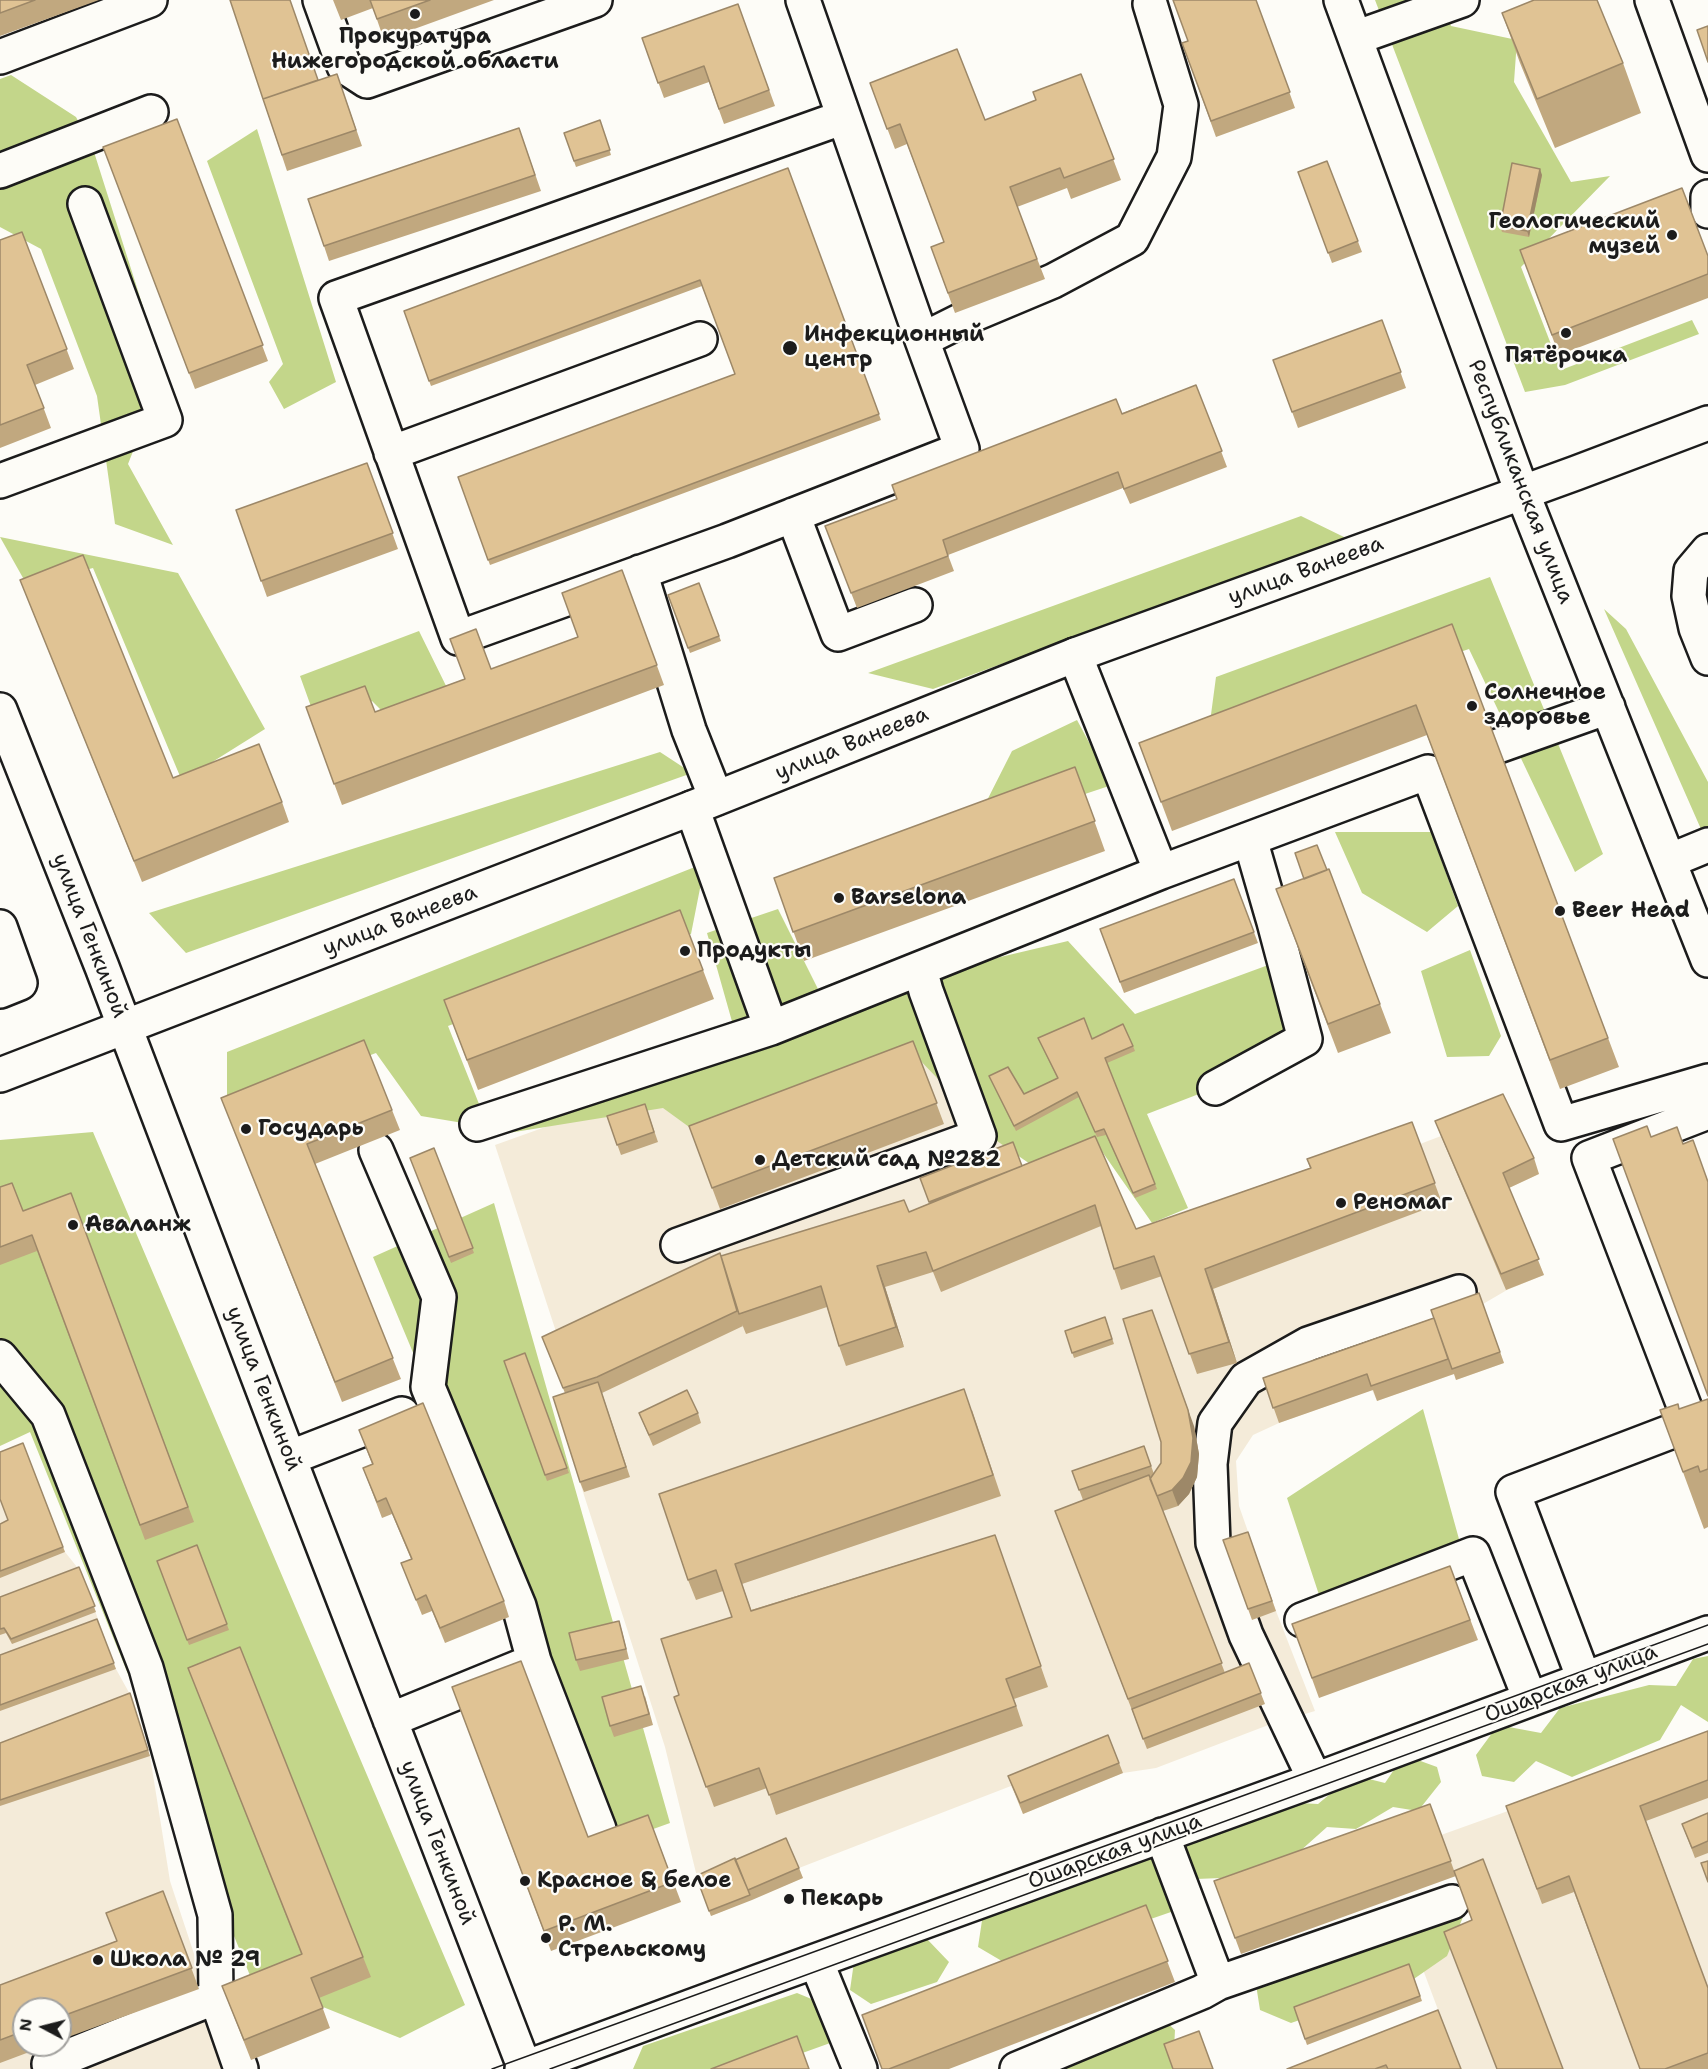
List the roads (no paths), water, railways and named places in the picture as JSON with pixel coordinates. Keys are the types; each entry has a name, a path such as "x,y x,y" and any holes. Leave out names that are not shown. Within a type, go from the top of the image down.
{"street":[{"path":"0,57 150,0"},
{"path":"320,0 344,66 367,81 595,0"},
{"path":"803,0 962,449 793,515 458,638 336,298 844,117"},
{"name":"Республиканская улица","path":"1341,0 1522,492 1708,960"},
{"path":"1355,38 1462,0"},
{"path":"1652,0 1708,156"},
{"path":"922,340 972,315 1053,281 1132,238 1174,157 1181,105 1150,4"},
{"path":"0,171 151,112"},
{"path":"1708,197 1708,211"},
{"path":"0,481 165,420 85,204"},
{"path":"392,453 700,339"},
{"name":"улица Ванеева","path":"0,1075 704,803 1075,655 1708,423"},
{"path":"793,515 838,634 915,605"},
{"path":"1708,551 1691,571 1689,596 1696,628 1708,658"},
{"path":"640,572 689,730 704,803 771,1028"},
{"path":"1075,655 1161,873"},
{"path":"1498,746 1608,707"},
{"name":"улица Генкиной","path":"0,710 11,772 125,1026 524,2069"},
{"path":"477,1124 771,1028 1161,873 1433,770 1561,1124 1708,1081"},
{"path":"1215,1088 1305,1038 1250,839"},
{"path":"1669,861 1708,846"},
{"path":"0,927 20,983 0,991"},
{"path":"678,1245 979,1136 920,969"},
{"path":"1584,1679 1513,1492 1691,1424 1589,1158 1708,1112"},
{"path":"376,1150 439,1297 428,1387 519,1606 534,1661 599,1829"},
{"path":"1315,1780 1246,1635 1213,1543 1210,1464 1215,1423 1246,1379 1308,1344 1459,1292"},
{"path":"0,1357 48,1415 146,1668 214,1915 216,1997 241,2069"},
{"path":"289,1458 434,1401"},
{"path":"1302,1620 1473,1554 1530,1699"},
{"name":"Ошарская улица","path":"524,2069 1315,1780 1708,1633"},
{"path":"390,1720 534,1661"},
{"path":"1162,1835 1218,1983"},
{"path":"1017,2069 1202,1992 1218,1983 1452,1902"},
{"path":"816,1961 860,2069"},
{"path":"49,2064 216,1997"}],"tram line":[{"path":"492,2069 1708,1625"},
{"path":"550,2069 1708,1644"}],"place":[{"name":"Прокуратура Нижегородской области","path":"415,14"},
{"name":"Геологический музей","path":"1672,235"},
{"name":"Пятёрочка","path":"1566,333"},
{"name":"Инфекционный центр","path":"790,348"},
{"name":"Солнечное здоровье","path":"1472,706"},
{"name":"Barselona","path":"839,898"},
{"name":"Beer Head","path":"1560,911"},
{"name":"Продукты","path":"685,951"},
{"name":"Государь","path":"246,1129"},
{"name":"Детский сад №282","path":"760,1160"},
{"name":"Реномаг","path":"1341,1203"},
{"name":"Аваланж","path":"73,1225"},
{"name":"Красное & белое","path":"525,1881"},
{"name":"Пекарь","path":"789,1899"},
{"name":"Р. М. Стрельскому","path":"546,1938"},
{"name":"Школа № 29","path":"98,1960"}]}
